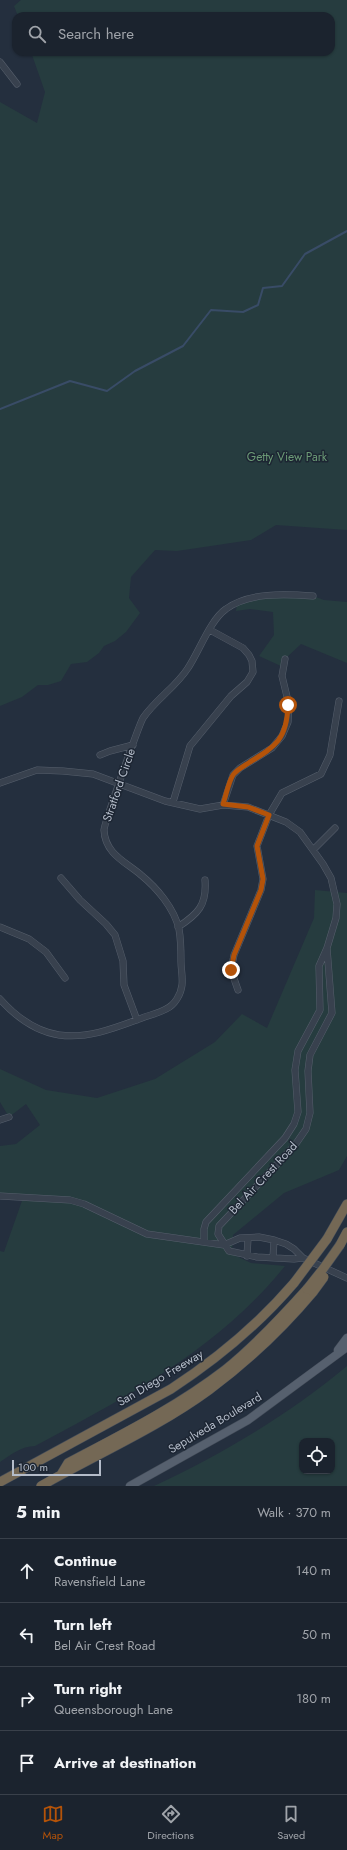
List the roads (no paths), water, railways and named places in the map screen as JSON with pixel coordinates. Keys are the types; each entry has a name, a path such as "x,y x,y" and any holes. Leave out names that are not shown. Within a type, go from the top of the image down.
{"highway":[{"name":"San Diego Freeway","path":"0,1482 171,1389 193,1375 252,1328 294,1283 327,1239 347,1204"},
{"path":"41,1486 166,1417 208,1390 258,1351 287,1322 344,1246 347,1232"}],"main road":[{"path":"329,1362 347,1338"},
{"name":"Sepulveda Boulevard","path":"130,1486 248,1420 329,1362 347,1347"}],"street":[{"path":"0,62 17,84"},
{"name":"Stratford Circle","path":"0,999 16,1016 35,1028 57,1035 76,1036 105,1031 168,1009 177,999 182,984 178,927 165,900 148,881 119,859 110,848 104,830 119,784 142,720 188,668 224,609 252,598 291,594 313,596"},
{"path":"173,802 190,746 231,696 251,677 253,672 252,662 249,655 243,648 210,630"},
{"path":"223,804 233,775 240,768 272,748 282,736 288,722 288,705 282,676 285,659"},
{"path":"238,990 231,970 234,955 261,890 263,879 257,846 269,815 282,793 321,774 330,755 339,701"},
{"path":"100,755 133,745"},
{"name":"Bel Air Crest Road","path":"0,783 37,770 63,771 93,774 165,801 200,809 223,804 248,807 286,822 300,832 331,878 337,904 336,918 327,948 319,966 320,1010 298,1050 295,1070 298,1112 294,1124 286,1138 206,1222 204,1229 204,1242"},
{"path":"313,850 335,828"},
{"path":"61,878 80,900 106,924 115,935 123,961 124,985 137,1020"},
{"path":"178,927 194,917 200,908 206,892 205,880"},
{"path":"0,927 29,938 46,952 65,978"},
{"name":"Bel Air Crest Road","path":"224,1245 218,1234 219,1226 295,1145 306,1129 310,1113 308,1071 310,1054 332,1013 327,948"},
{"path":"0,1120 9,1117"},
{"path":"0,1196 70,1200 84,1204 147,1234 224,1245 240,1238 259,1237 274,1240 294,1249 303,1258 347,1278"},
{"path":"247,1256 248,1238"},
{"path":"273,1258 274,1240"},
{"path":"224,1245 229,1250 247,1256 294,1259 303,1258"}],"waterway":[{"path":"0,409 70,381 107,391 135,371 183,346 211,310 243,312 258,305 263,288 282,286 305,254 347,231"}],"park label":[{"name":"Getty View Park","path":"287,457"}]}
